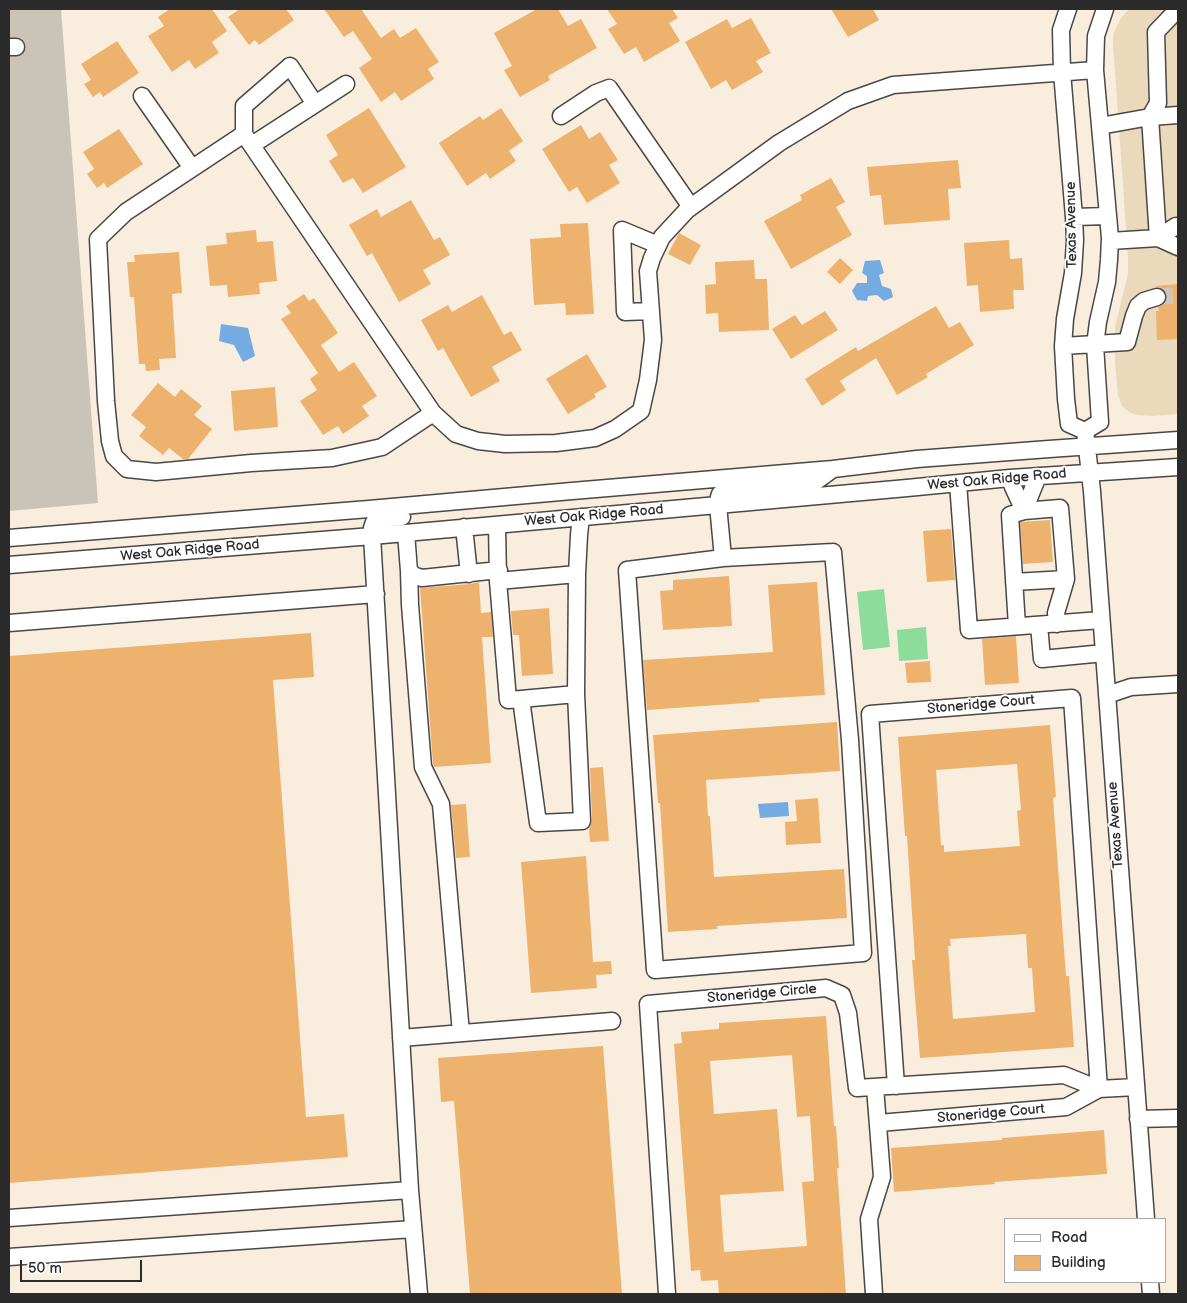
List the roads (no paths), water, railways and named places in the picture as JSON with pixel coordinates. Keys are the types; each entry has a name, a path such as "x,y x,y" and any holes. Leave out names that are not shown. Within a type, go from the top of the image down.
{"street":[{"name":"Texas Avenue","path":"1068,9 1061,30 1062,72 1075,240 1074,273 1065,319 1063,346 1066,400 1069,424 1086,439 1090,473 1146,1218"},
{"path":"1086,439 1100,422 1095,345 1107,282 1110,241 1095,70 1096,36 1105,9"},
{"path":"1158,238 1150,117 1158,102 1156,32 1177,12"},
{"path":"315,104 290,66 244,106 248,140 433,413 456,434 478,441 505,444 556,444 594,438 615,429 641,411 648,380 653,340 648,270 662,237 687,210 787,138 848,101 893,85 1095,70"},
{"path":"346,84 315,104 192,168 126,212 98,239 106,401 110,441 114,456 127,469 156,472 332,458 382,447 433,413"},
{"path":"562,116 596,92 609,88 691,207"},
{"path":"142,96 192,168"},
{"path":"1100,126 1150,117 1178,115"},
{"path":"1074,217 1108,216"},
{"path":"1158,238 1178,226"},
{"path":"651,311 625,312 622,230 658,245"},
{"path":"1110,241 1158,238 1178,246"},
{"path":"1063,346 1127,342 1138,306 1144,301 1157,296"},
{"name":"West Oak Ridge Road","path":"9,538 833,469 917,459 1049,449 1086,439 1178,440"},
{"name":"West Oak Ridge Road","path":"9,566 464,528 1010,478 1178,467"},
{"path":"723,558 718,505 720,494 725,490 815,482 833,469"},
{"path":"1024,511 1038,476"},
{"path":"1010,478 1012,487 1024,511"},
{"path":"958,483 969,630 1101,620"},
{"path":"419,1294 410,1190 372,528 374,522 428,514 448,502"},
{"path":"1016,626 1010,515 1024,511 1060,508 1066,579 1056,612 1057,624"},
{"path":"522,699 538,823 582,821 576,694 577,574 581,517"},
{"path":"497,525 498,575 508,700 576,694"},
{"path":"464,528 469,574"},
{"path":"85,532 87,559"},
{"path":"406,533 423,767 441,804 461,1033"},
{"path":"833,552 850,740 862,953 655,970 627,570 723,558 833,552"},
{"path":"409,572 422,578 469,574 577,574"},
{"path":"1014,582 1066,579"},
{"path":"9,623 376,594"},
{"path":"1039,625 1042,659 1104,653"},
{"path":"1107,695 1131,687 1178,684"},
{"name":"Stoneridge Court","path":"896,1086 870,714 1072,698 1099,1089"},
{"name":"Stoneridge Circle","path":"667,1294 648,1004 826,988 842,995 848,1013 857,1088 876,1087"},
{"path":"401,1038 612,1021"},
{"name":"Stoneridge Court","path":"876,1087 1064,1075 1099,1089 1136,1088"},
{"path":"874,1294 869,1219 882,1177 876,1087"},
{"name":"Stoneridge Court","path":"879,1123 1066,1107 1099,1089"},
{"path":"1138,1119 1178,1118"},
{"path":"9,1218 410,1190"},
{"path":"9,1257 413,1229"}],"water":[{"path":"880,260 884,273 879,275 882,286 891,289 893,297 884,301 877,295 868,296 867,301 857,300 852,291 857,283 867,283 867,276 862,273 865,261"},
{"path":"221,324 248,328 255,356 243,362 234,345 219,341"},
{"path":"788,802 789,816 760,818 758,804"}],"tunnel":[{"path":"1157,297 1178,295"}]}
